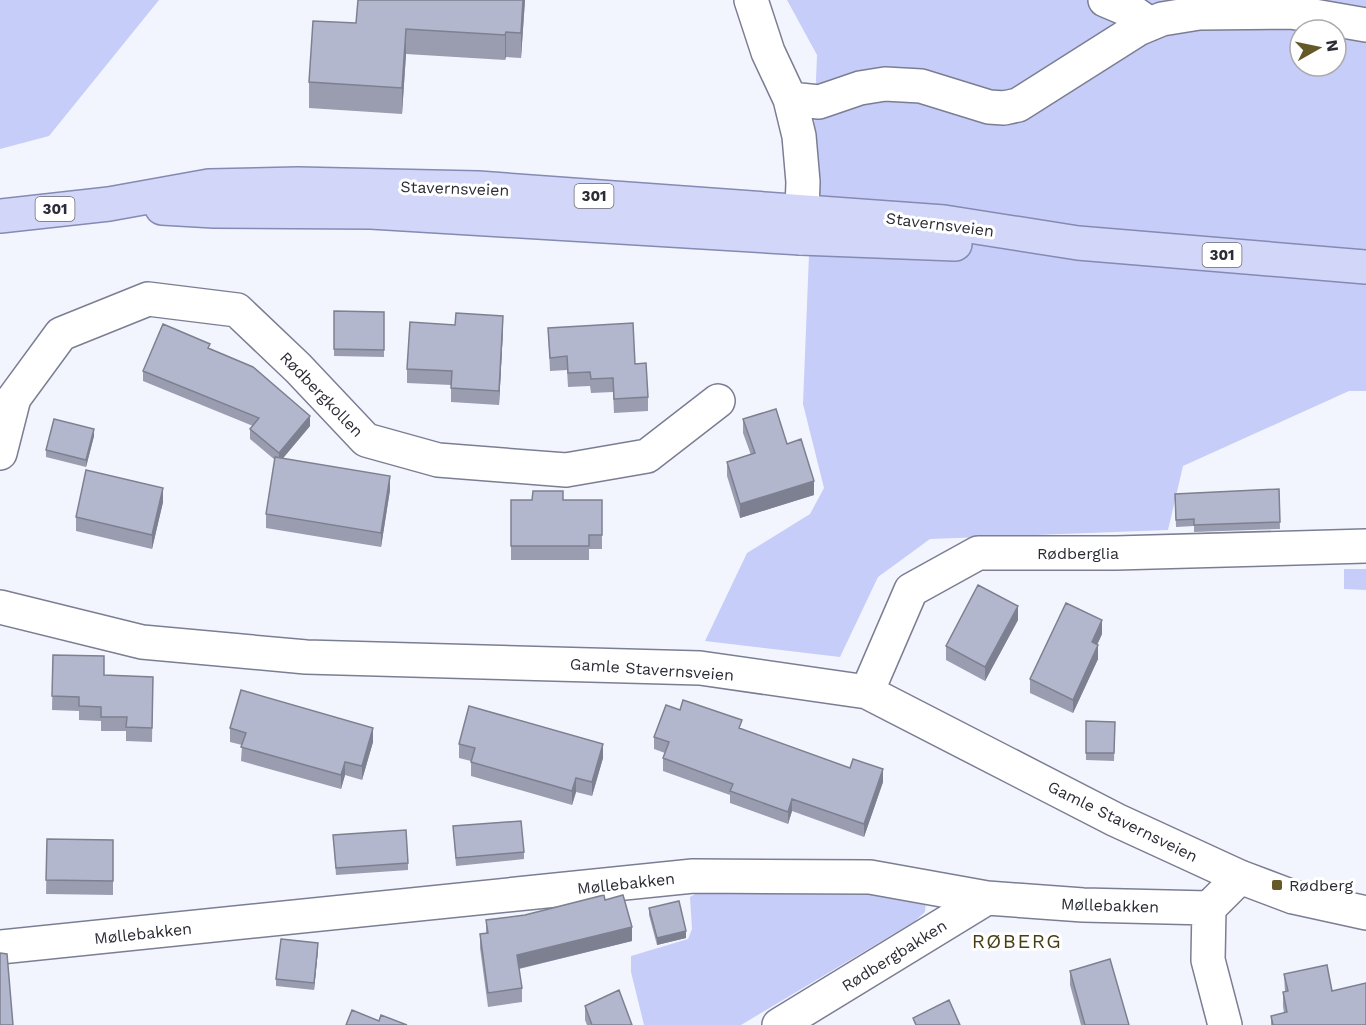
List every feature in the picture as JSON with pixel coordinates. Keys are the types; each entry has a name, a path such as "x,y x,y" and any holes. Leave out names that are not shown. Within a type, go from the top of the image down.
{"main road":[{"name":"Stavernsveien","path":"0,216 109,204 209,186 298,184 478,188 801,224 945,244 1078,243 1366,267"}],"street":[{"path":"752,0 768,52 790,99 799,136 803,182 801,224"},
{"path":"1105,0 1131,10 1150,24"},
{"path":"790,99 819,102 860,88 885,84 921,86 988,107 1004,108 1018,105 1138,29 1162,19 1199,13 1291,12 1366,25"},
{"name":"Rødbergkollen","path":"0,453 14,398 61,334 148,299 237,310 298,368 366,440 438,460 566,470 647,456 718,401"},
{"name":"Rødberglia","path":"867,692 911,590 978,553 1116,553 1366,546"},
{"name":"Gamle Stavernsveien","path":"0,607 142,642 306,657 700,668 867,692 1116,820 1240,876 1293,897 1366,913"},
{"name":"Møllebakken","path":"0,947 693,876 870,877 987,898 1083,905 1209,908"},
{"path":"1225,1025 1208,960 1209,908 1240,876"},
{"name":"Rødbergbakken","path":"796,1021 987,898"}],"shaded area":[{"path":"0,0 159,0 49,136 0,149"},
{"path":"787,0 1366,0 1366,391 1349,391 1183,466 1168,530 930,539 878,577 840,657 705,641 747,553 810,514 824,488 803,404 817,55"},
{"path":"1344,569 1366,569 1366,590 1344,589"},
{"path":"855,887 926,899 925,912 915,921 741,1025 644,1025 631,972 631,956 688,939 692,929 690,897 697,893 748,889"}],"building":[{"path":"358,0 523,0 521,33 506,32 505,35 406,29 402,88 309,82 313,21 356,23"},
{"path":"334,311 384,312 384,350 334,349"},
{"path":"456,313 503,316 499,391 451,388 452,371 407,369 410,322 455,325"},
{"path":"633,323 635,364 646,363 648,397 614,399 613,378 591,379 590,372 568,373 567,356 550,358 548,328"},
{"path":"163,324 210,344 208,348 253,367 310,416 279,453 250,429 259,418 143,371"},
{"path":"776,409 787,444 801,439 814,481 740,504 727,462 755,453 743,419"},
{"path":"54,419 94,429 86,460 46,450"},
{"path":"275,457 390,476 381,533 266,514"},
{"path":"86,470 163,488 152,535 76,517"},
{"path":"1279,489 1280,522 1194,525 1194,519 1176,520 1175,494"},
{"path":"533,491 563,491 563,500 602,500 602,535 589,535 589,546 511,546 511,500 532,500"},
{"path":"978,585 1018,606 985,667 946,646"},
{"path":"1066,603 1102,620 1092,642 1098,645 1073,700 1030,679"},
{"path":"53,655 104,656 104,675 153,677 152,728 126,727 127,717 101,717 101,707 79,706 79,697 52,696"},
{"path":"241,690 373,728 362,766 345,762 341,775 241,747 246,733 230,728"},
{"path":"683,700 742,720 739,728 850,768 853,759 883,769 864,824 792,799 788,812 730,791 733,784 663,758 669,742 654,737 666,705 680,710"},
{"path":"469,706 603,744 592,782 576,778 572,791 471,762 475,748 459,744"},
{"path":"1086,721 1115,722 1114,753 1086,753"},
{"path":"521,821 524,852 456,858 453,826"},
{"path":"406,830 408,863 336,868 333,835"},
{"path":"47,839 113,840 113,881 46,880"},
{"path":"604,895 605,900 623,895 632,927 517,955 522,988 488,993 480,934 488,933 486,920 525,915"},
{"path":"679,901 686,931 657,938 649,908"},
{"path":"281,939 318,943 314,983 276,979"},
{"path":"0,953 7,954 13,1025 0,1025"},
{"path":"1110,959 1129,1025 1085,1025 1070,971"},
{"path":"1327,965 1332,991 1366,983 1366,1025 1273,1025 1271,1016 1287,1012 1283,992 1288,991 1284,974"},
{"path":"619,990 632,1025 592,1025 585,1006"},
{"path":"949,1000 960,1025 916,1025 913,1018"},
{"path":"352,1010 379,1021 381,1015 407,1025 346,1025"}],"place":[{"name":"Rødberg","path":"1277,885"}],"district":[{"name":"RØBERG","path":"1017,941"}]}
